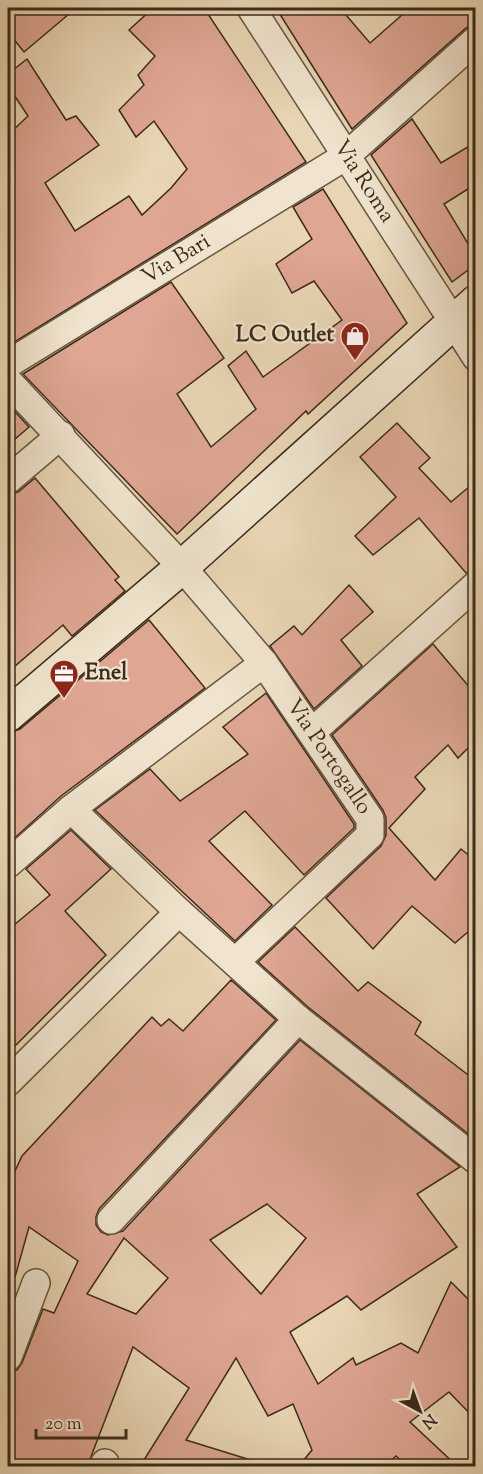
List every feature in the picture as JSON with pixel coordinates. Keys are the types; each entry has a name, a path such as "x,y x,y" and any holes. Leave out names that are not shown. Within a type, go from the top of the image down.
{"street":[{"name":"Via Roma","path":"250,8 346,156 464,312 476,357"},
{"name":"Via Bari","path":"8,364 346,156 476,40"},
{"path":"8,715 182,567 464,312"},
{"name":"Via Portogallo","path":"8,381 61,435 182,567 264,663 370,819 370,835 235,962"},
{"path":"8,480 61,435"},
{"path":"312,731 476,585"},
{"path":"8,864 71,809 264,663"},
{"path":"71,809 179,912 298,1019 476,1160"},
{"path":"8,1082 179,912"},
{"path":"111,1220 298,1019"},
{"path":"8,1357 36,1283"}],"building":[{"path":"8,8 76,8 24,52 8,32"},
{"path":"153,8 204,8 306,162 8,346 8,135 28,116 8,86 8,74 27,59 66,120 76,116 99,145 45,183 75,231 129,196 142,215 171,188 187,169 154,121 136,137 119,110 144,85 138,75 155,56 129,30"},
{"path":"276,8 340,8 370,43 410,8 476,8 476,25 466,28 352,129"},
{"path":"412,119 441,163 476,142 476,184 444,204 476,257 476,264 452,282 371,155"},
{"path":"323,189 407,323 308,414 306,411 177,534 23,374 171,282 224,358 177,394 211,447 256,409 228,366 246,351 263,377 342,320 314,281 292,293 276,264 312,239 293,207"},
{"path":"8,404 29,427 8,445"},
{"path":"397,423 430,458 419,468 451,502 476,481 476,570 466,573 419,518 373,555 355,536 396,497 360,457"},
{"path":"35,478 119,577 115,580 125,591 72,636 63,625 8,672 8,495 18,492"},
{"path":"349,585 373,612 341,640 362,666 314,709 270,646 294,626 302,635"},
{"path":"149,620 205,688 61,796 8,844 8,733 20,729"},
{"path":"433,644 476,695 476,740 458,758 448,745 415,777 425,789 389,828 435,880 461,849 476,861 476,925 455,943 412,906 373,949 326,898 381,846 386,835 386,818 383,810 332,735"},
{"path":"266,693 354,824 354,828 304,875 245,811 209,841 272,905 235,941 95,810 150,769 180,801 248,754 223,727"},
{"path":"71,830 111,869 65,911 106,955 8,1053 8,930 50,895 26,869"},
{"path":"295,927 358,991 368,982 421,1022 415,1034 476,1081 476,1140 308,1007 258,962"},
{"path":"231,980 276,1020 99,1209 96,1225 101,1232 108,1235 123,1231 300,1040 460,1167 417,1194 457,1247 361,1310 347,1296 290,1332 318,1384 353,1358 356,1365 401,1343 418,1353 451,1282 476,1307 476,1420 449,1392 410,1422 458,1467 408,1467 396,1456 384,1467 298,1467 312,1450 293,1404 268,1416 236,1358 186,1440 254,1461 253,1467 162,1467 144,1460 189,1388 133,1347 87,1467 8,1467 8,1372 17,1370 22,1363 43,1309 54,1313 78,1261 29,1227 15,1277 8,1276 8,1186 22,1156 152,1017 161,1026 169,1019 183,1031","holes":["267,1204 306,1238 261,1294 210,1240","124,1238 168,1278 136,1314 87,1294"]}],"place":[{"name":"LC Outlet","path":"355,362"},
{"name":"Enel","path":"64,700"}]}
